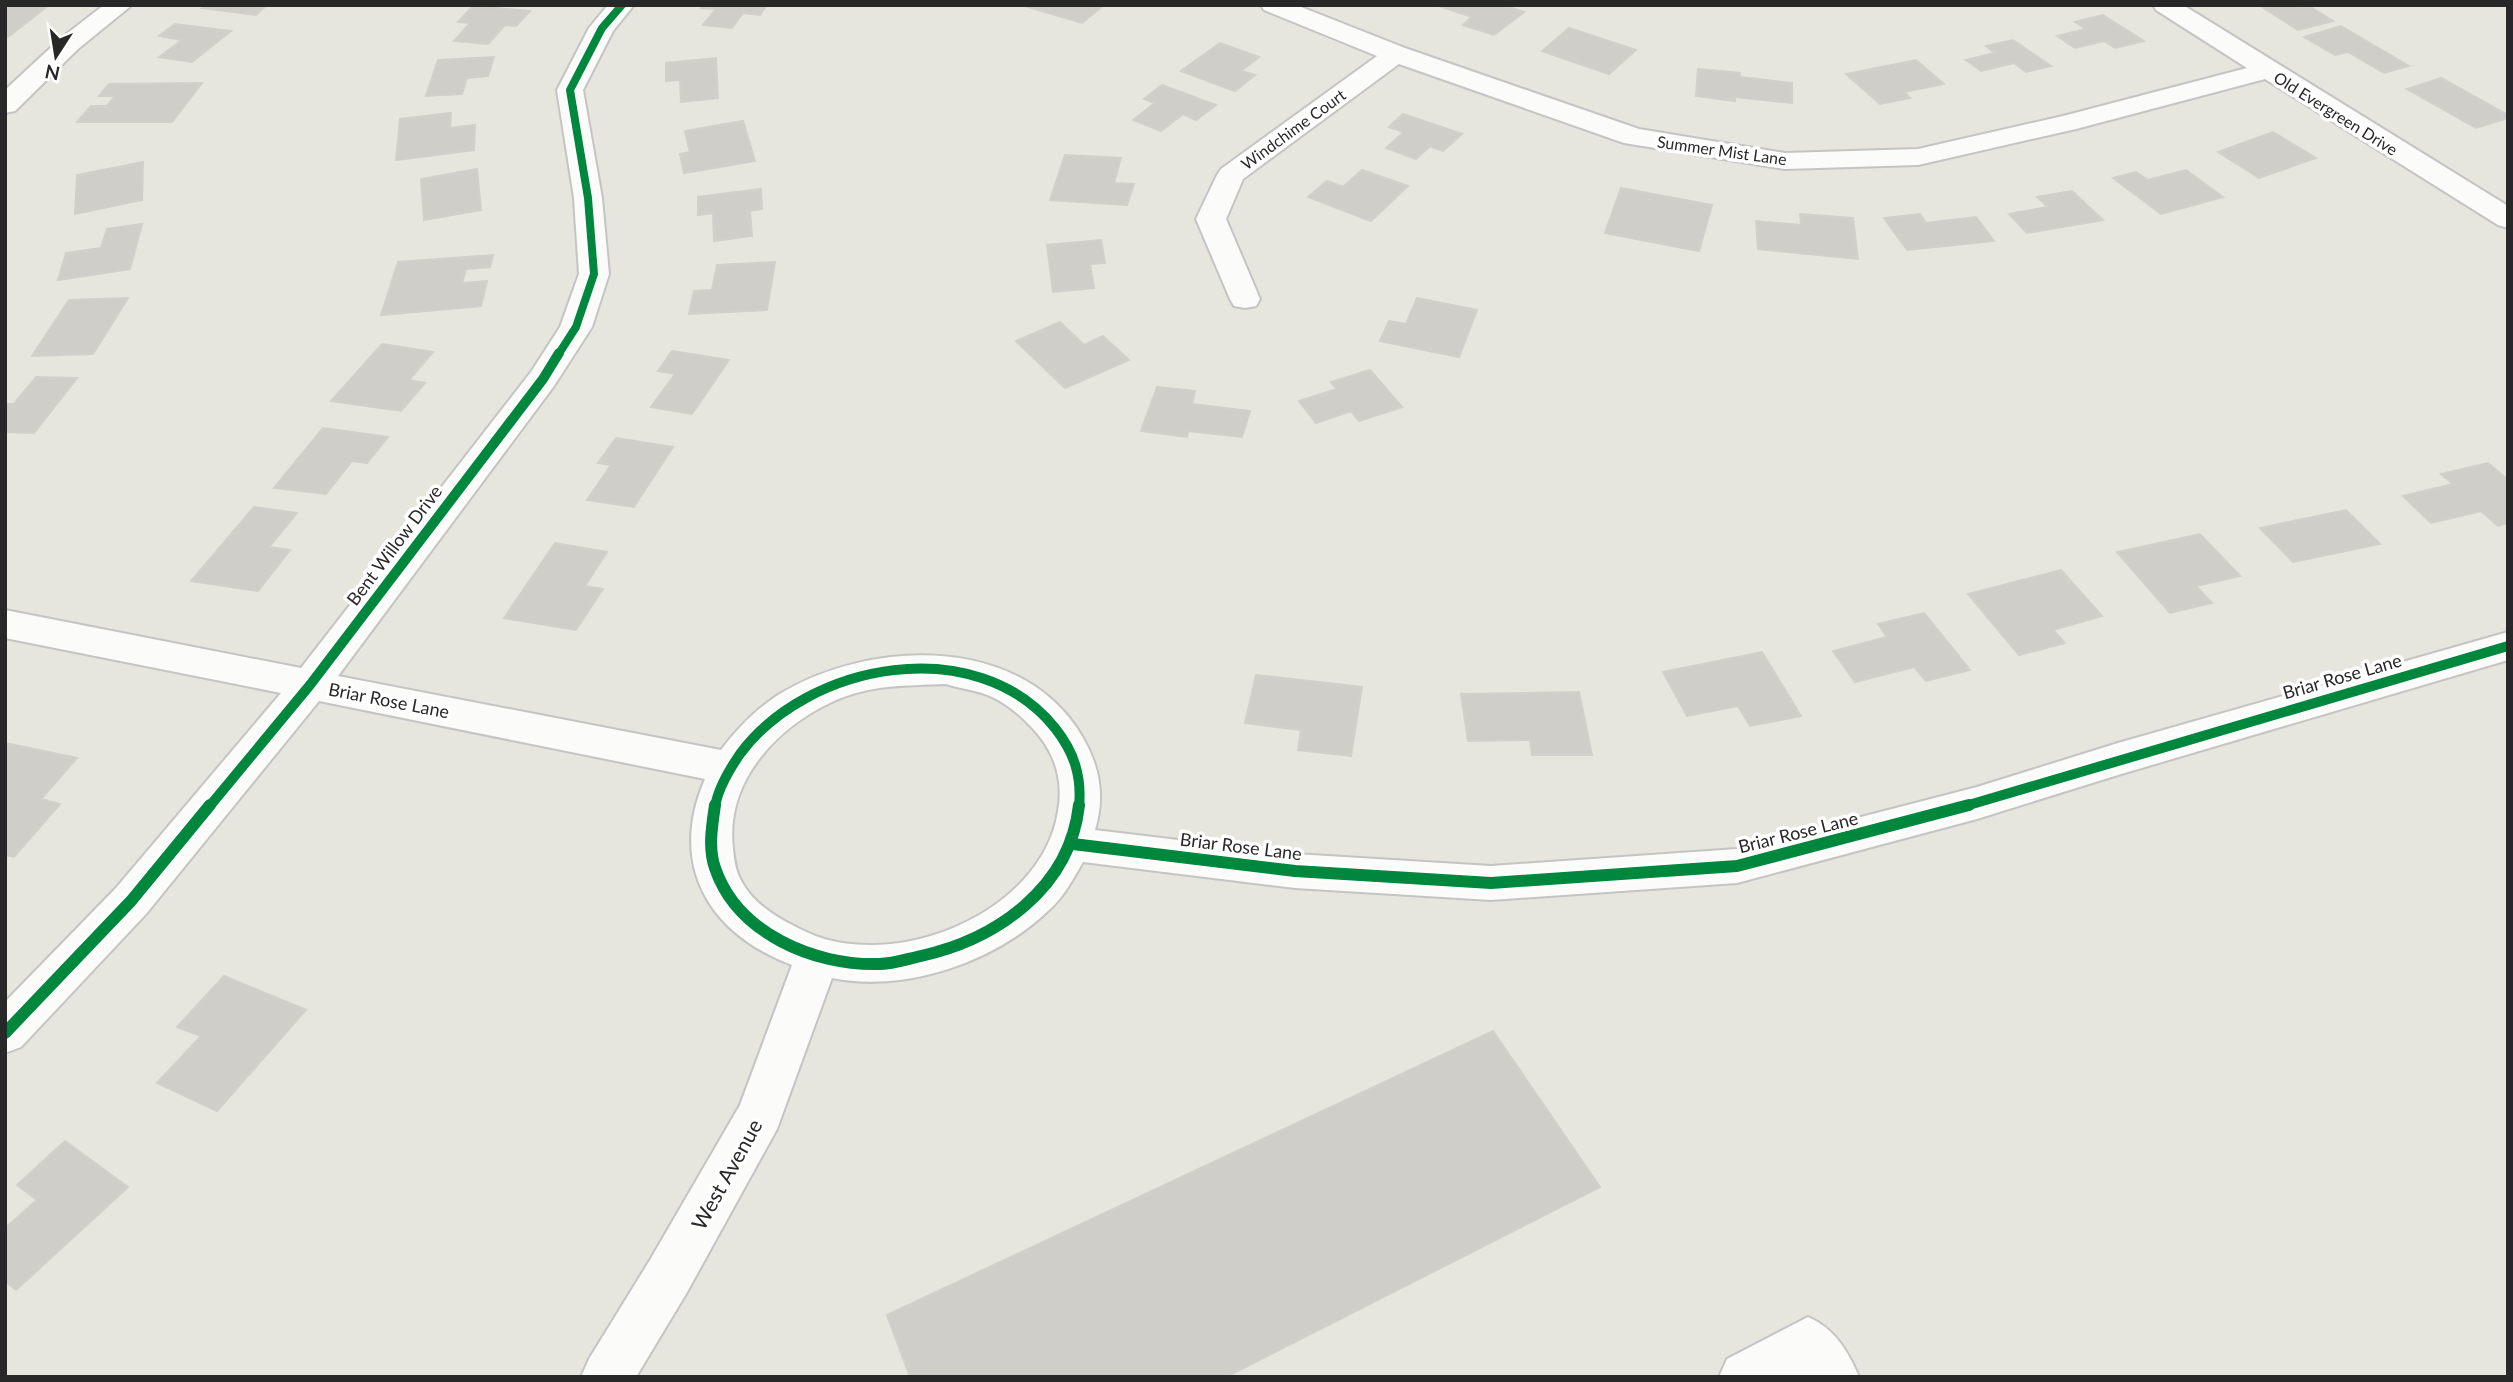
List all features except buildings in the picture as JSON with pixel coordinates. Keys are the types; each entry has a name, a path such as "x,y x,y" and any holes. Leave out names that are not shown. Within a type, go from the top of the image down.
{"street":[{"path":"5,105 69,44 120,5"},
{"name":"Bent Willow Drive","path":"5,1033 131,901 310,685 543,379 576,327 594,274 588,198 570,90 602,28 622,5"},
{"name":"Summer Mist Lane","path":"1273,5 1396,54 1634,137 1785,161 1918,157 2066,123 2269,70"},
{"name":"Old Evergreen Drive","path":"2165,5 2508,219"},
{"name":"Windchime Court","path":"1245,299 1211,219 1231,175 1396,54"},
{"name":"Briar Rose Lane","path":"5,624 731,768"},
{"name":"Briar Rose Lane","path":"1073,844 1295,871 1491,883 1737,866 1977,803 2118,759 2508,646"},
{"path":"946,670 999,684 1042,711 1071,748 1082,794 1073,844 1044,889 1000,927 942,953 879,964 817,958 763,934 725,896 709,849 714,800 738,754 779,714 831,686 888,671 946,670"},
{"name":"West Avenue","path":"607,1377 668,1277 760,1114 817,958"},
{"path":"1745,1377 1808,1343 1833,1377"}],"cycle path":[{"path":"5,1033 131,901 310,685 543,379 576,327 594,274 588,198 570,90 602,28 622,5"},
{"path":"1073,844 1295,871 1491,883 1737,866 1977,803 2118,759 2508,646"},
{"path":"946,670 991,681 1015,692 1046,717 1071,753 1080,785 1079,809 1068,849 1055,874 1015,915 990,930 936,953 889,963 852,962 819,956 785,943 751,922 727,896 714,866 710,834 716,801 730,769 751,739 792,706 845,681 887,671 946,670"}]}
